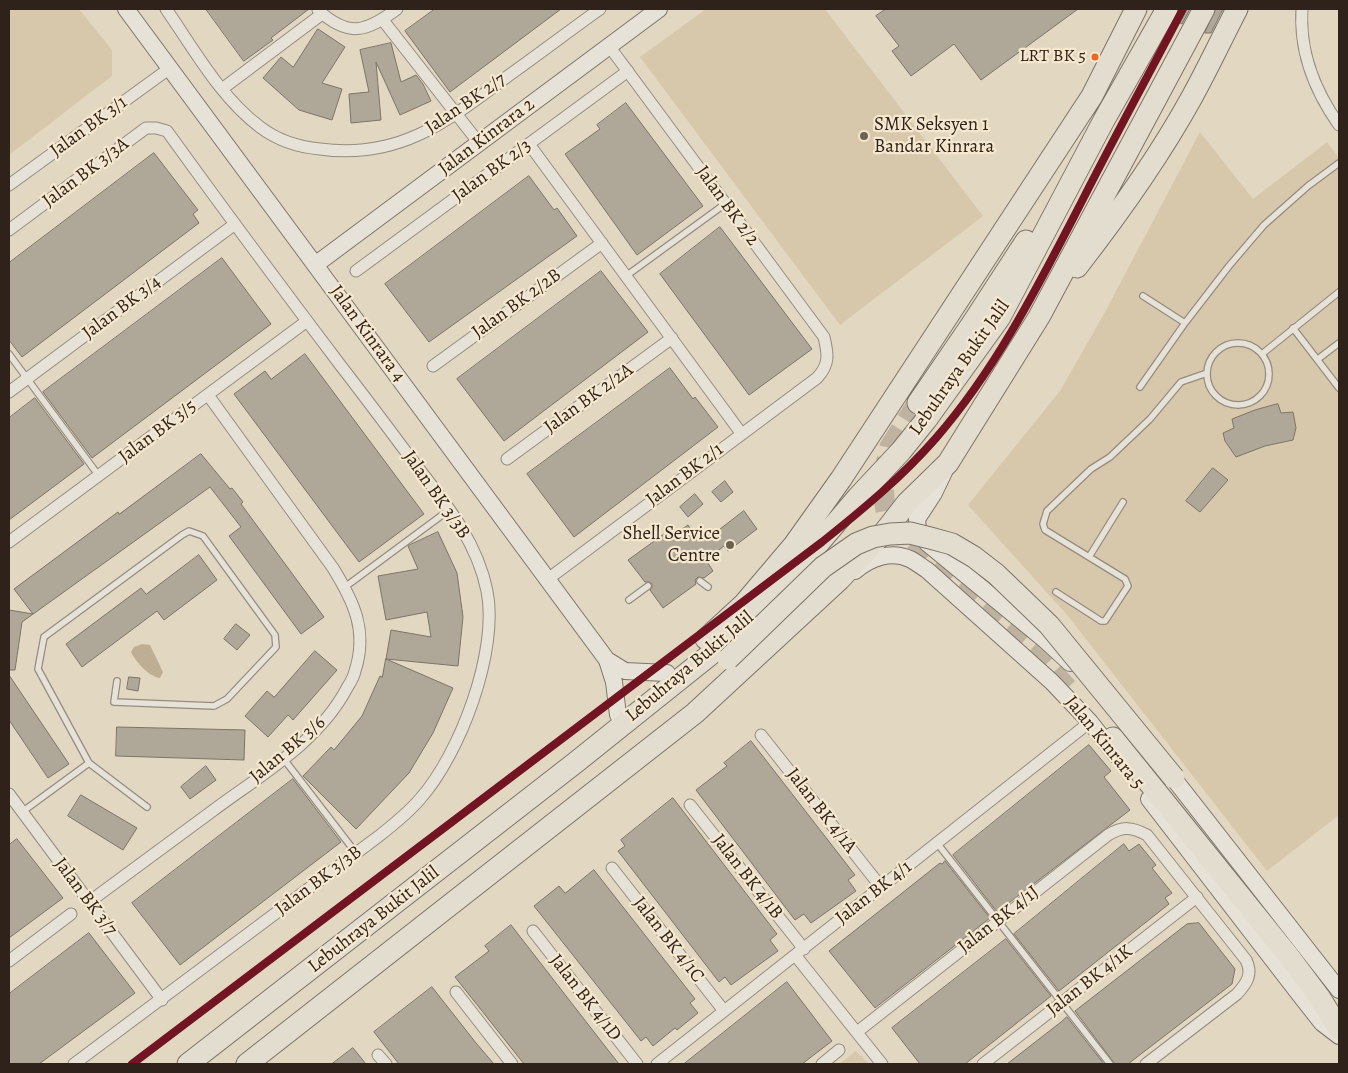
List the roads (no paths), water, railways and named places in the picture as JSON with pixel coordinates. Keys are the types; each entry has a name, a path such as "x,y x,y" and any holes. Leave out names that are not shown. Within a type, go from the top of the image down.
{"highway":[{"path":"538,792 554,770 744,604 794,545 867,440 1092,96 1136,9"},
{"name":"Lebuhraya Bukit Jalil","path":"188,1064 575,763 710,654 778,591 858,497 901,451 926,420 1000,317 1104,120 1167,9"},
{"name":"Lebuhraya Bukit Jalil","path":"247,1064 695,713 860,558 907,503 948,463 1039,317 1204,9"},
{"path":"1039,317 1104,233 1155,158 1192,98 1237,9"},
{"path":"918,403 1026,240 1085,140 1104,120"},
{"path":"575,763 618,744 728,659 823,567 856,544 873,537 910,533 952,544 974,557 996,574 1049,625 1174,778"},
{"path":"1113,738 1287,954 1320,998 1339,1028"}],"main road":[{"name":"Jalan Kinrara 4","path":"126,9 607,660 614,682 618,715"},
{"name":"Jalan Kinrara 2","path":"315,265 659,9"},
{"name":"Jalan Kinrara 5","path":"948,463 934,493 918,519 917,524 922,536 966,576 1074,666 1174,778 1339,990"},
{"name":"Jalan Kinrara 5","path":"817,600 863,564 878,557 893,555 910,558 927,570 1019,651 1090,722 1322,1023 1339,1036"},
{"name":"Jalan Kinrara 4","path":"607,660 625,671 667,673"}],"street":[{"name":"Jalan BK 2/7","path":"166,9 222,89 261,128 283,140 305,148 353,152 374,150 397,144 456,114 600,9"},
{"path":"222,89 320,11 342,27 358,29 372,26 397,9"},
{"path":"1302,9 1301,19 1308,67 1316,88 1339,126"},
{"path":"382,19 479,143"},
{"name":"Jalan BK 2/2","path":"609,46 824,337 828,355 823,371"},
{"name":"Jalan BK 3/1","path":"9,185 170,68"},
{"name":"Jalan BK 2/3","path":"356,271 628,71"},
{"name":"Jalan BK 3/3A","path":"9,230 146,128 167,131"},
{"name":"Jalan BK 3/3B","path":"74,1064 379,836 420,799 451,751 462,729 488,645 490,618 487,591 472,547 460,524 306,321 167,131"},
{"path":"529,144 741,433"},
{"name":"Jalan BK 3/4","path":"9,392 235,224"},
{"name":"Jalan BK 2/2B","path":"433,366 602,242"},
{"name":"Jalan BK 3/5","path":"9,542 306,321"},
{"name":"Jalan BK 2/2A","path":"507,459 672,338"},
{"name":"Jalan BK 2/1","path":"548,579 823,371"},
{"name":"Jalan BK 3/6","path":"89,902 283,758 316,731 331,713 355,673 360,650 360,628 354,607 345,587 208,395"},
{"name":"Jalan BK 4/1","path":"657,1064 1090,722"},
{"name":"Jalan BK 4/1A","path":"761,736 881,888"},
{"name":"Jalan BK 3/7","path":"9,794 162,1000"},
{"name":"Jalan BK 4/1B","path":"690,806 882,1064"},
{"name":"Jalan BK 4/1J","path":"857,1032 1108,834 1118,829 1127,827 1147,835 1197,897"},
{"name":"Jalan BK 4/1C","path":"612,868 724,1011"},
{"path":"1146,1064 1237,994 1245,986 1249,976 1250,967 1246,960 1197,897"},
{"name":"Jalan BK 4/1K","path":"983,1064 1197,897"},
{"path":"9,961 71,914"},
{"name":"Jalan BK 4/1D","path":"533,931 637,1064"},
{"path":"456,992 512,1064"},
{"path":"822,1064 839,1050"},
{"path":"378,1054 386,1064"}],"lane":[{"path":"1140,387 1185,323 1229,266 1264,225 1308,186 1339,163"},
{"path":"626,276 726,204"},
{"path":"1262,354 1339,292"},
{"path":"1143,296 1185,323"},
{"path":"1293,328 1339,388"},
{"path":"1318,360 1339,342"},
{"path":"1237,343 1246,344 1255,348 1267,361 1269,380 1266,388 1253,402 1244,405 1234,405 1218,398 1212,391 1207,373 1213,356 1220,349 1237,343"},
{"path":"9,354 99,476"},
{"path":"1056,592 1101,621 1105,621 1128,586 1128,582 1045,530 1043,524 1047,510 1084,475 1110,457 1150,418 1181,382 1207,373"},
{"path":"1089,557 1123,502"},
{"path":"345,587 450,509"},
{"path":"117,681 114,702 214,706 227,699 276,647 275,635 203,536 189,531 182,535 44,637 38,669 89,763 147,807"},
{"path":"700,581 708,587"},
{"path":"629,600 648,586"},
{"path":"283,758 356,853"},
{"path":"22,812 89,763"},
{"path":"937,843 1110,1064"}],"tunnel":[{"path":"918,403 890,447 883,477 888,521 906,543 1037,655 1069,690"}],"place":[{"name":"LRT BK 5","path":"1095,57"},
{"name":"SMK Seksyen 1 Bandar Kinrara","path":"864,136"},
{"name":"Shell Service Centre","path":"730,545"}]}
